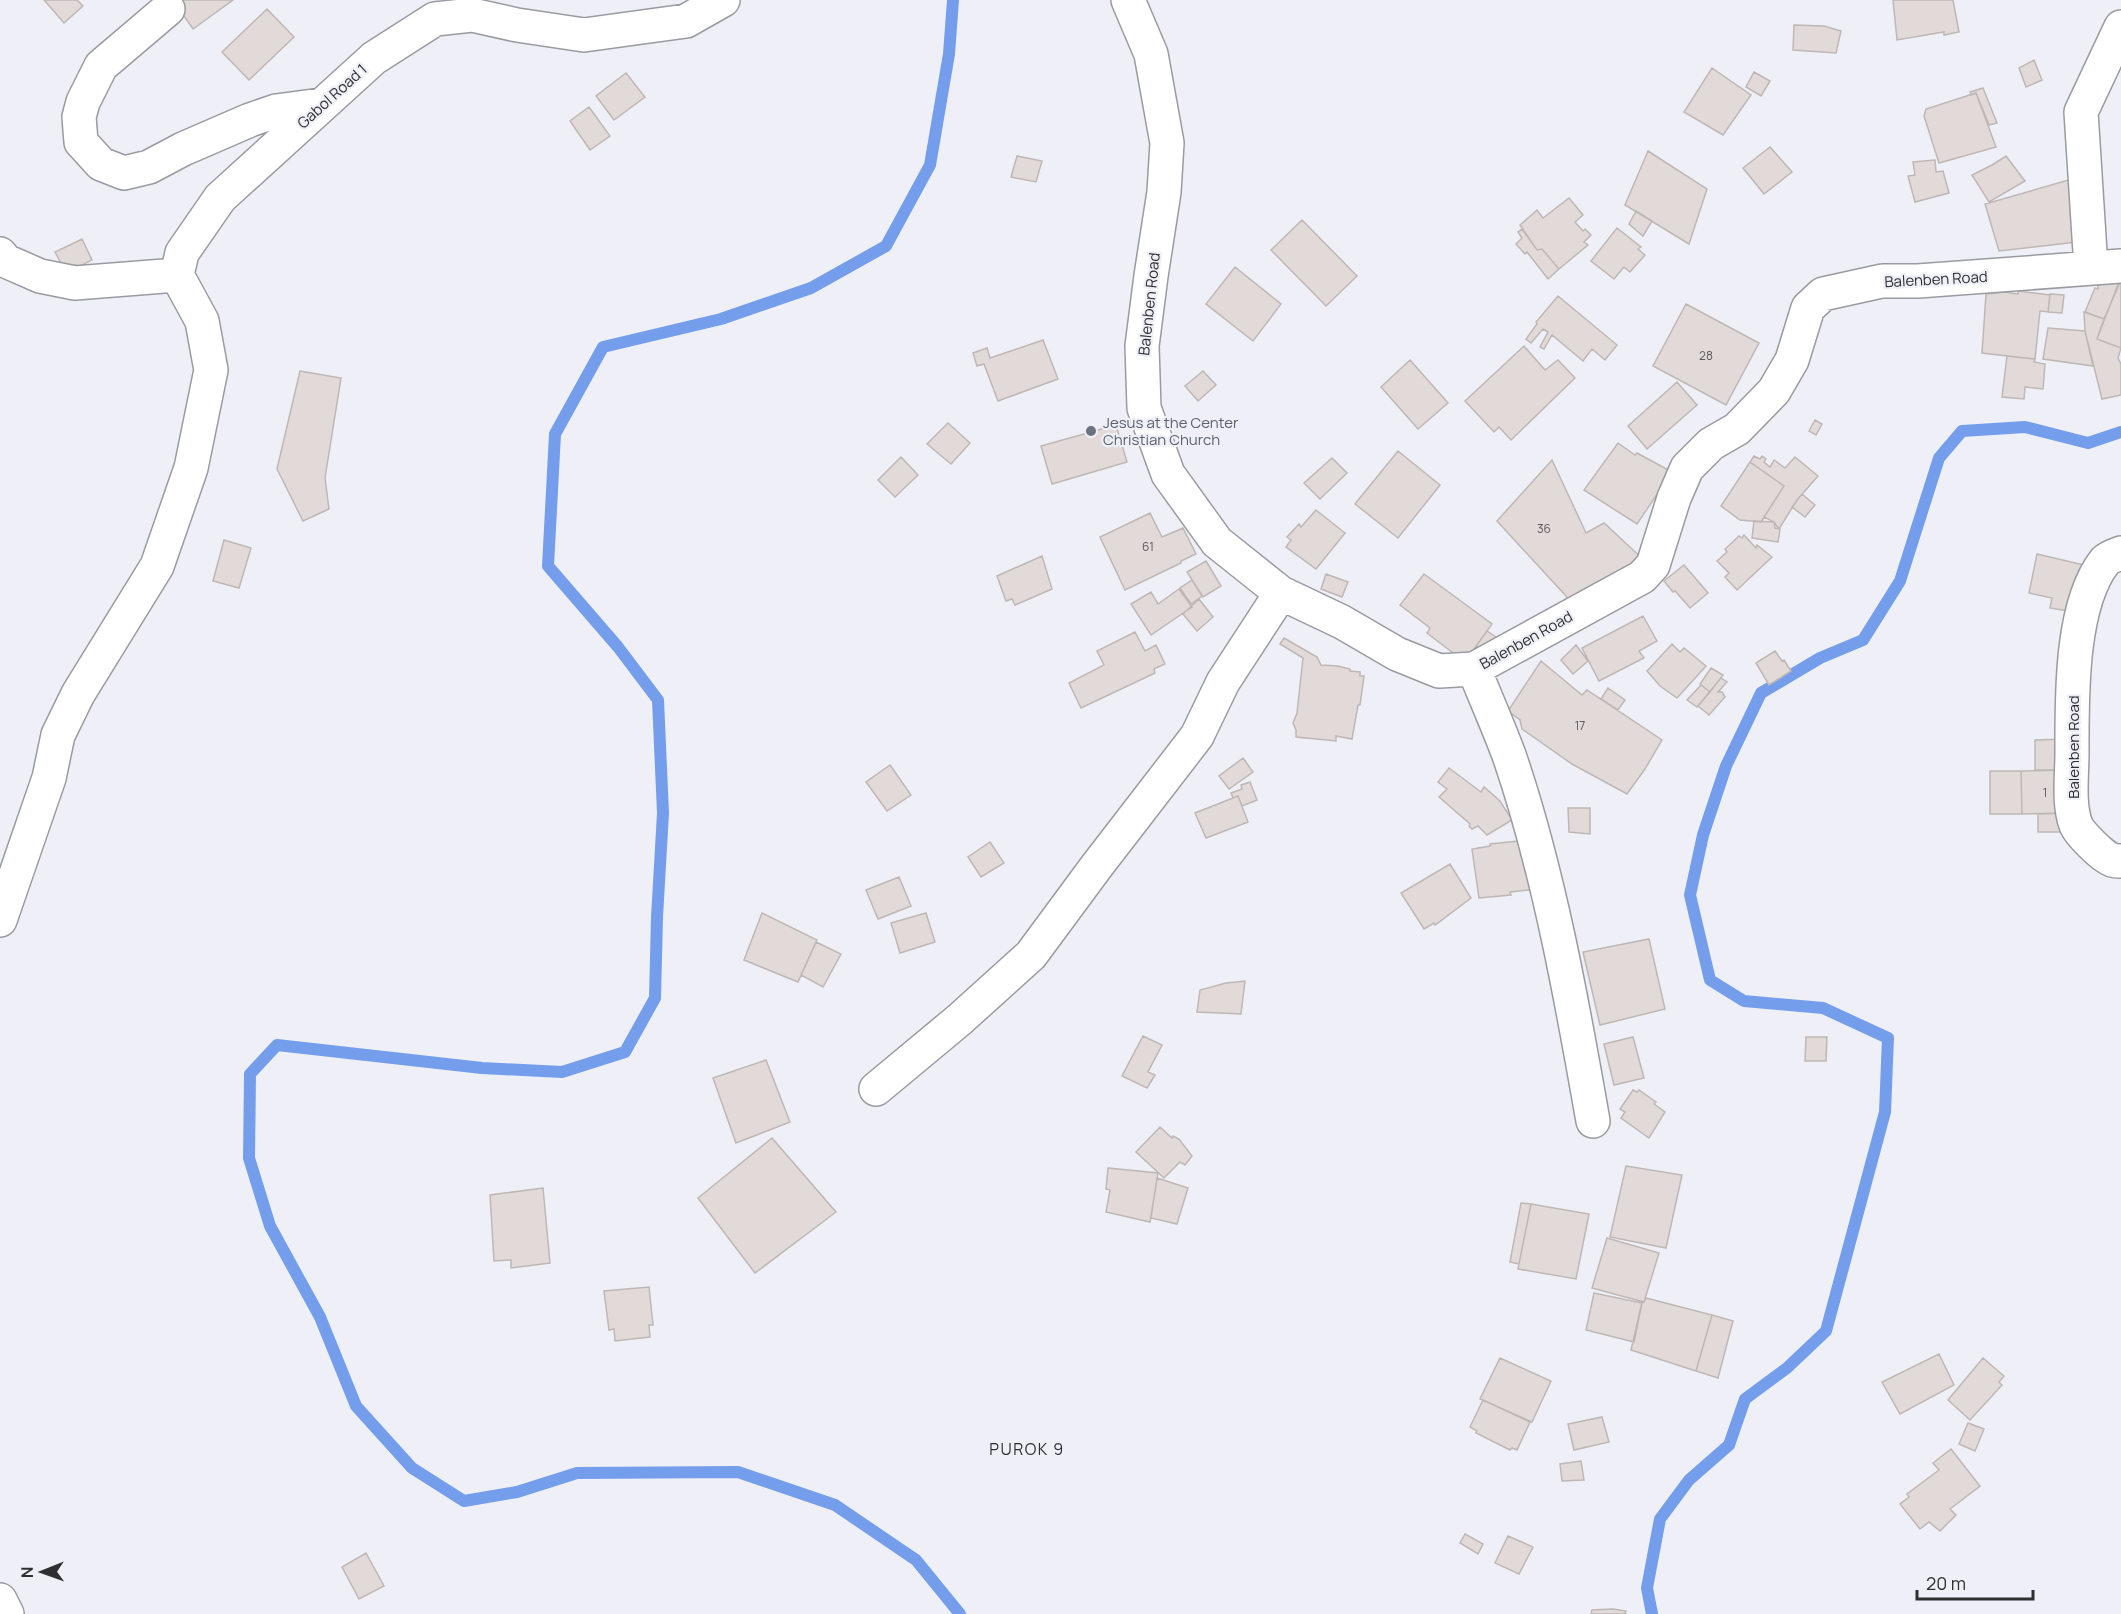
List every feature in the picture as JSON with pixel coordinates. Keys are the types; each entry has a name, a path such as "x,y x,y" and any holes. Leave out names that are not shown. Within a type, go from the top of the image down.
{"street":[{"name":"Gabol Road 1","path":"177,275 182,253 220,198 374,58 435,19 472,15 517,25 584,35 686,21 723,0"},
{"name":"Balenben Road","path":"1128,0 1151,54 1167,143 1164,192 1142,346 1144,408 1168,474 1217,542 1281,593 1342,622 1397,654 1439,671 1474,669 1642,577 1653,565 1674,498 1687,468 1711,444 1737,429 1774,391 1792,360 1808,308 1823,294 1882,281 1918,281 2106,267"},
{"path":"168,9 101,66 83,102 79,117 81,142 101,164 124,173 149,167 183,148 250,120 276,111 321,105"},
{"path":"2106,267 2081,112 2121,27"},
{"path":"0,254 6,261 40,276 75,283 177,275 202,321 211,370 191,468 157,566 78,694 58,735 50,778 0,920"},
{"name":"Balenben Road","path":"2121,553 2106,559 2093,582 2083,613 2076,647 2072,695 2072,803 2077,827 2094,847 2111,860 2121,861"},
{"path":"876,1089 959,1020 1031,955 1197,736 1223,682 1281,593"},
{"path":"1474,669 1509,757 1534,838 1574,1016 1593,1121"},
{"path":"0,1599 8,1614"}],"building":[{"path":"44,0 77,0 83,6 64,23"},
{"path":"173,0 233,0 193,29"},
{"path":"1893,0 1953,0 1959,32 1944,35 1944,32 1897,40"},
{"path":"267,9 294,37 249,80 222,52"},
{"path":"1794,25 1824,26 1841,31 1836,53 1793,50"},
{"path":"2034,60 2042,80 2026,87 2019,68"},
{"path":"1712,68 1751,95 1723,135 1684,112"},
{"path":"1754,72 1770,81 1761,96 1746,87"},
{"path":"626,73 645,97 614,120 596,96"},
{"path":"1983,88 1997,123 1989,125 1976,93 1971,95 1970,92"},
{"path":"1976,93 1996,147 1939,163 1924,116 1926,109"},
{"path":"589,107 610,136 590,150 570,121"},
{"path":"1770,147 1792,172 1764,194 1743,168"},
{"path":"1648,151 1707,189 1689,244 1625,205"},
{"path":"1017,156 1042,161 1036,182 1011,177"},
{"path":"2006,156 2025,181 1989,202 1972,175"},
{"path":"1935,160 1936,172 1943,171 1949,193 1915,202 1908,176 1915,175 1913,162"},
{"path":"2079,177 2085,241 1999,251 1985,204"},
{"path":"1569,198 1583,215 1575,222 1583,231 1585,229 1591,235 1584,242 1588,245 1559,269 1542,249 1537,250 1520,225 1537,210 1543,218"},
{"path":"1636,211 1652,221 1643,236 1629,224"},
{"path":"1302,220 1357,276 1326,306 1271,250"},
{"path":"1617,228 1641,247 1638,249 1645,255 1630,272 1624,267 1614,279 1591,261"},
{"path":"1522,229 1537,250 1542,249 1559,269 1548,279 1527,252 1525,254 1516,244 1522,238 1518,232"},
{"path":"82,239 92,260 66,273 55,252"},
{"path":"1235,267 1281,304 1253,341 1206,304"},
{"path":"2121,280 2104,319 2085,312 2095,288 2098,289 2098,281"},
{"path":"2119,282 2121,283 2121,348 2097,339"},
{"path":"2018,291 2050,295 2048,312 2040,311 2035,359 1982,353 1986,294 2004,292 2018,294"},
{"path":"2050,294 2064,295 2062,313 2048,312"},
{"path":"1558,296 1617,345 1605,360 1592,349 1583,361 1552,335 1544,349 1540,347 1548,332 1543,329 1531,343 1526,339 1537,324 1536,322"},
{"path":"1686,304 1759,343 1726,405 1653,366"},
{"path":"2084,312 2104,319 2097,339 2121,348 2118,358 2121,364 2121,395 2102,399 2085,331"},
{"path":"2048,328 2085,331 2093,366 2043,359"},
{"path":"1043,340 1058,379 998,401 984,364 977,366 973,353 987,348 990,358"},
{"path":"1524,346 1545,370 1558,360 1575,378 1511,440 1499,427 1494,432 1465,401"},
{"path":"2007,356 2035,359 2034,362 2045,364 2043,389 2025,387 2024,399 2002,397"},
{"path":"1410,360 1448,403 1418,429 1381,387"},
{"path":"300,371 341,378 325,478 329,509 303,521 277,469"},
{"path":"1203,371 1216,385 1198,401 1185,386"},
{"path":"1677,382 1697,405 1647,449 1628,426"},
{"path":"1815,420 1822,424 1816,435 1809,431"},
{"path":"948,423 970,443 951,464 927,444"},
{"path":"1116,425 1127,462 1052,484 1041,446"},
{"path":"1618,443 1635,455 1637,453 1672,472 1637,524 1584,490"},
{"path":"1398,451 1440,485 1398,538 1355,504"},
{"path":"1754,456 1760,459 1762,456 1766,459 1764,462 1770,467 1774,460 1785,468 1795,457 1818,476 1797,500 1779,529 1774,522 1764,517 1784,486 1750,462"},
{"path":"901,457 918,475 895,497 878,480"},
{"path":"1332,458 1347,473 1320,499 1304,483"},
{"path":"1552,460 1586,533 1604,523 1646,562 1571,606 1566,596 1497,521"},
{"path":"1750,462 1784,486 1761,522 1740,520 1721,506"},
{"path":"1802,494 1815,505 1805,517 1792,507"},
{"path":"1316,510 1345,533 1316,569 1286,547 1291,540 1287,537 1299,524 1301,527"},
{"path":"1150,513 1162,537 1183,528 1196,554 1125,590 1100,537"},
{"path":"1754,521 1774,522 1775,528 1780,529 1778,542 1752,538"},
{"path":"1744,535 1756,548 1757,545 1772,557 1737,590 1725,577 1729,573 1717,561 1727,552 1725,549 1739,536 1742,538"},
{"path":"224,540 251,548 239,588 213,581"},
{"path":"2037,554 2084,565 2073,612 2050,608 2052,598 2029,593"},
{"path":"1042,556 1052,589 1015,605 1012,599 1006,601 997,576"},
{"path":"1206,561 1221,586 1203,597 1187,572"},
{"path":"1684,565 1708,593 1690,608 1664,581"},
{"path":"1326,574 1348,582 1342,597 1321,589"},
{"path":"1424,574 1492,624 1465,662 1427,633 1430,628 1400,605"},
{"path":"1192,580 1202,596 1191,604 1180,588"},
{"path":"1179,589 1192,607 1151,635 1131,604 1151,592 1158,604"},
{"path":"1199,599 1213,617 1197,631 1183,614"},
{"path":"1643,616 1657,641 1639,651 1644,658 1599,681 1582,648"},
{"path":"1487,631 1499,639 1485,651 1476,646"},
{"path":"1135,632 1145,651 1156,645 1165,664 1154,669 1155,673 1081,708 1069,683 1104,665 1097,651"},
{"path":"1284,638 1317,657 1321,665 1350,669 1364,676 1352,739 1336,736 1336,741 1296,737 1293,723 1297,713 1303,658 1280,644"},
{"path":"1672,644 1680,652 1684,648 1706,666 1677,698 1660,686 1647,671"},
{"path":"1576,645 1588,661 1573,674 1561,660"},
{"path":"1775,651 1791,671 1769,685 1756,663"},
{"path":"1541,661 1582,695 1587,690 1662,740 1627,794 1572,764 1522,729 1520,720 1508,711"},
{"path":"1711,668 1723,675 1710,692 1700,684"},
{"path":"1721,678 1727,682 1718,692 1722,692 1725,697 1709,715 1698,706"},
{"path":"1701,685 1710,692 1697,707 1687,700"},
{"path":"1608,688 1625,700 1618,710 1601,699"},
{"path":"2068,739 2068,770 2035,770 2035,740"},
{"path":"1243,758 1253,772 1229,789 1219,776"},
{"path":"890,765 911,795 887,811 866,782"},
{"path":"1449,768 1481,792 1484,787 1500,801 1512,820 1487,835 1478,826 1472,829 1470,824 1439,797 1447,789 1438,782"},
{"path":"2068,770 2069,813 2022,814 2021,771"},
{"path":"1990,771 2021,771 2022,814 1990,814"},
{"path":"1250,782 1257,800 1242,806 1238,796 1233,798 1231,793 1242,789 1241,785"},
{"path":"1238,796 1248,822 1206,838 1195,813"},
{"path":"1568,808 1590,808 1590,834 1569,832"},
{"path":"2069,813 2068,832 2038,832 2038,814"},
{"path":"1529,840 1536,889 1510,892 1511,895 1479,898 1472,849 1490,846 1490,844"},
{"path":"990,842 1004,863 981,877 968,857"},
{"path":"1450,864 1471,898 1435,925 1434,923 1424,929 1401,893"},
{"path":"899,877 911,906 878,919 866,890"},
{"path":"762,913 817,940 798,982 744,960"},
{"path":"926,913 935,942 900,953 891,923"},
{"path":"1649,939 1665,1009 1600,1025 1583,952"},
{"path":"816,942 841,954 823,987 801,975"},
{"path":"1245,981 1241,1014 1197,1012 1200,990"},
{"path":"1143,1036 1162,1045 1148,1072 1155,1075 1147,1088 1122,1076"},
{"path":"1633,1037 1644,1078 1614,1085 1604,1044"},
{"path":"1806,1037 1827,1037 1826,1061 1805,1061"},
{"path":"766,1060 790,1122 736,1143 713,1078"},
{"path":"1633,1090 1637,1092 1639,1090 1656,1102 1654,1104 1665,1112 1649,1138 1621,1118 1625,1112 1620,1109"},
{"path":"1160,1127 1172,1138 1173,1136 1179,1139 1192,1156 1185,1165 1180,1162 1164,1178 1136,1152"},
{"path":"772,1138 836,1212 755,1273 698,1198"},
{"path":"1626,1166 1682,1175 1666,1248 1610,1237"},
{"path":"1108,1168 1158,1173 1150,1222 1106,1212 1110,1190 1106,1189"},
{"path":"1157,1178 1188,1188 1177,1224 1151,1218"},
{"path":"543,1188 550,1263 511,1268 511,1260 494,1261 490,1195"},
{"path":"1521,1203 1531,1204 1519,1264 1510,1262"},
{"path":"1531,1204 1589,1214 1576,1279 1518,1269"},
{"path":"1607,1238 1659,1253 1644,1302 1592,1288"},
{"path":"649,1287 653,1325 649,1325 650,1337 615,1341 614,1329 609,1330 604,1291"},
{"path":"1594,1293 1642,1303 1634,1342 1586,1330"},
{"path":"1646,1298 1712,1315 1696,1371 1631,1350 1642,1302"},
{"path":"1712,1315 1733,1321 1718,1378 1696,1371"},
{"path":"1939,1354 1954,1385 1900,1414 1882,1382"},
{"path":"1500,1358 1551,1381 1532,1422 1480,1399"},
{"path":"1983,1358 2004,1376 1999,1382 2002,1385 1970,1420 1948,1400"},
{"path":"1483,1400 1530,1422 1517,1450 1512,1448 1510,1450 1476,1433 1477,1431 1470,1427"},
{"path":"1602,1417 1609,1442 1574,1450 1568,1424"},
{"path":"1968,1423 1984,1429 1975,1451 1959,1444"},
{"path":"1951,1449 1980,1486 1950,1509 1956,1515 1940,1531 1929,1522 1920,1529 1900,1504 1909,1497 1907,1494 1939,1470 1933,1463"},
{"path":"1581,1461 1584,1480 1562,1481 1560,1464"},
{"path":"1465,1534 1483,1544 1478,1554 1460,1543"},
{"path":"1508,1536 1533,1547 1519,1574 1495,1563"},
{"path":"366,1553 384,1586 359,1599 342,1567"},
{"path":"1592,1610 1626,1611 1625,1614 1591,1614"}],"waterway":[{"path":"953,0 949,54 930,165 886,246 811,288 721,319 603,347 555,434 548,566 618,647 658,700 663,813 655,998 625,1052 562,1072 482,1068 277,1045 250,1074 249,1158 270,1226 320,1317 356,1406 412,1468 464,1501 517,1492 577,1473 738,1472 835,1505 916,1560 960,1614"},
{"path":"1652,1614 1647,1588 1660,1519 1689,1480 1729,1445 1745,1399 1787,1368 1826,1331 1885,1112 1888,1038 1823,1008 1744,1001 1710,980 1690,895 1703,835 1726,766 1761,693 1820,658 1863,640 1900,581 1939,458 1962,431 2025,427 2088,443 2121,432"}],"place":[{"name":"Jesus at the Center Christian Church","path":"1091,431"}],"district":[{"name":"PUROK 9","path":"1027,1449"}]}
